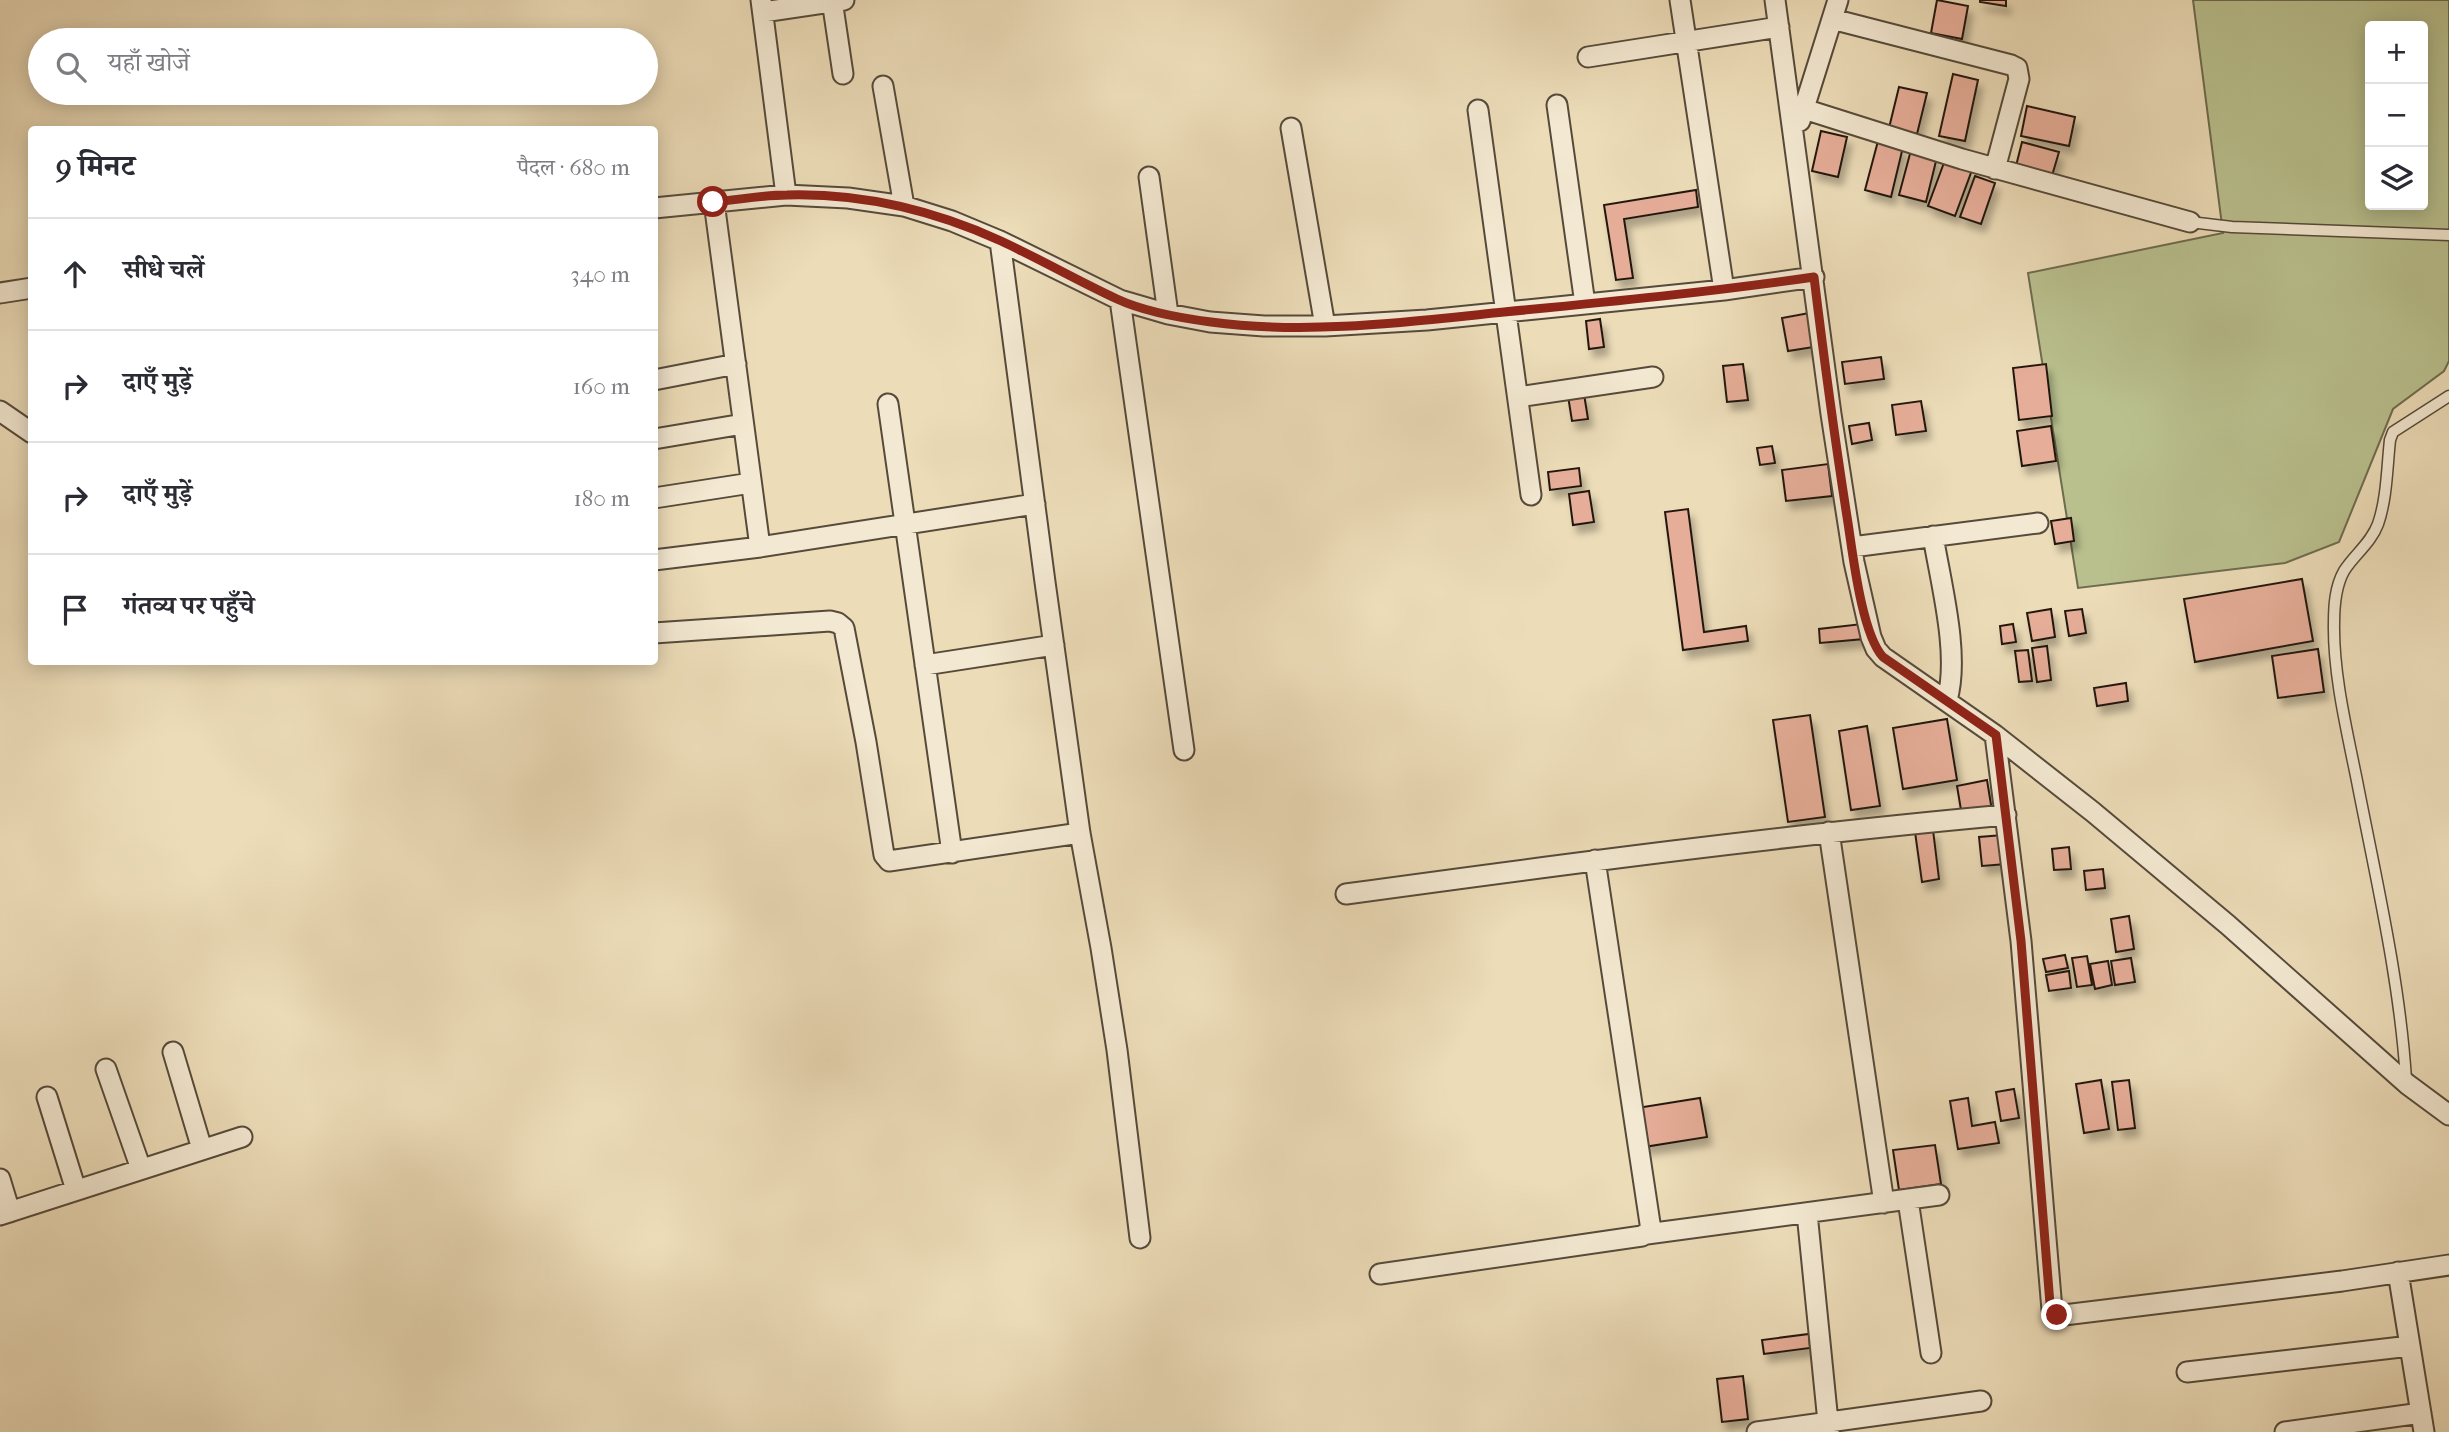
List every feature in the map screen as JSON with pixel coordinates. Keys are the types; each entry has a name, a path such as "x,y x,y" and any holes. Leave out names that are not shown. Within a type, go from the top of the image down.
{"street":[{"path":"1680,0 1724,290"},
{"path":"1775,0 1831,414 1852,547 1871,637 1876,649 1883,657 1996,735 2094,812 2228,925 2407,1084 2449,1115"},
{"path":"1794,139 1838,0"},
{"path":"786,195 762,6 836,1 843,74"},
{"path":"1832,19 2017,68 2018,79 1995,169"},
{"path":"1588,57 1779,27"},
{"path":"883,86 904,206"},
{"path":"1557,105 1586,304"},
{"path":"1804,109 1995,169 2190,222"},
{"path":"1478,110 1531,495"},
{"path":"1291,128 1325,326"},
{"path":"1149,177 1168,314"},
{"path":"658,208 786,195 848,198 904,206 952,221 1000,241 1120,300 1168,314 1210,322 1250,325 1325,326 1427,320 1724,290 1814,277"},
{"path":"713,202 760,547"},
{"path":"1000,241 1080,833 1117,1050 1140,1238"},
{"path":"0,293 28,289"},
{"path":"1120,300 1184,750"},
{"path":"658,379 736,364"},
{"path":"1518,397 1653,377"},
{"path":"888,404 952,853"},
{"path":"0,411 28,430"},
{"path":"658,438 744,424"},
{"path":"658,497 751,483"},
{"path":"658,560 760,547 1035,504"},
{"path":"1852,547 2039,523"},
{"path":"1933,537 1950,643 1952,671 1947,700"},
{"path":"658,633 830,621 838,623 847,636 885,859 893,862 1080,833"},
{"path":"925,666 1054,645"},
{"path":"1996,735 2021,941 2052,1310 2057,1315 2064,1315 2449,1265"},
{"path":"1346,894 1595,860 1829,832 2006,815"},
{"path":"1829,832 1884,1203"},
{"path":"1595,860 1652,1225 1647,1234"},
{"path":"173,1052 202,1149"},
{"path":"106,1069 141,1169"},
{"path":"47,1097 76,1190"},
{"path":"0,1179 5,1213 242,1136"},
{"path":"1380,1274 1647,1234 1939,1195"},
{"path":"1908,1200 1931,1353"},
{"path":"1807,1213 1828,1427"},
{"path":"2285,1432 2423,1422 2398,1272"},
{"path":"2187,1372 2410,1346"},
{"path":"1757,1432 1828,1427 1981,1401"}],"lane":[{"path":"2190,222 2232,227 2449,235"},
{"path":"2407,1084 2404,1046 2380,898 2345,723 2334,626 2335,595 2344,572 2378,526 2393,432 2449,396"}],"green space":[{"path":"2193,0 2449,0 2449,361 2444,371 2393,409 2339,542 2285,563 2078,588 2028,273 2223,233"}],"building":[{"path":"1937,0 1968,6 1962,39 1931,33"},
{"path":"2006,0 2006,6 1980,2"},
{"path":"1953,74 1978,80 1965,141 1939,136"},
{"path":"1899,87 1927,93 1917,134 1889,128"},
{"path":"2027,106 2075,117 2069,146 2021,136"},
{"path":"1821,131 1847,137 1838,177 1812,171"},
{"path":"1878,141 1903,147 1891,197 1865,190"},
{"path":"2022,142 2059,152 2051,179 2015,170"},
{"path":"1911,150 1937,157 1926,202 1899,195"},
{"path":"1945,160 1972,170 1955,216 1928,206"},
{"path":"1975,176 1995,183 1981,224 1960,217"},
{"path":"1696,190 1698,207 1624,219 1633,278 1616,280 1604,205"},
{"path":"1815,312 1820,346 1788,351 1782,318"},
{"path":"1600,319 1604,347 1589,349 1586,321"},
{"path":"1881,357 1884,379 1845,384 1842,362"},
{"path":"1743,364 1748,400 1727,402 1723,366"},
{"path":"2046,364 2052,416 2019,420 2013,368"},
{"path":"1584,394 1588,419 1572,421 1568,396"},
{"path":"1921,401 1926,431 1896,435 1892,405"},
{"path":"1869,423 1872,440 1852,444 1849,426"},
{"path":"2051,426 2056,461 2022,466 2017,431"},
{"path":"1772,446 1775,463 1760,465 1757,448"},
{"path":"1828,464 1832,496 1786,501 1782,470"},
{"path":"1579,468 1581,486 1550,490 1548,472"},
{"path":"1589,491 1594,522 1573,525 1569,494"},
{"path":"1688,509 1704,632 1746,626 1748,641 1683,650 1665,512"},
{"path":"2071,518 2074,541 2055,544 2051,521"},
{"path":"2302,579 2313,641 2195,662 2184,599"},
{"path":"2051,609 2055,637 2032,641 2027,613"},
{"path":"2082,609 2086,633 2069,636 2065,611"},
{"path":"1862,624 1864,639 1820,643 1819,629"},
{"path":"2013,624 2016,642 2002,644 2000,626"},
{"path":"2047,646 2051,680 2037,682 2032,648"},
{"path":"2318,649 2324,692 2278,698 2272,656"},
{"path":"2028,650 2032,681 2019,682 2015,651"},
{"path":"2126,683 2128,701 2097,706 2094,688"},
{"path":"1810,715 1825,817 1788,822 1773,720"},
{"path":"1947,719 1957,780 1903,789 1893,728"},
{"path":"1867,726 1880,806 1851,810 1839,731"},
{"path":"1987,780 1992,811 1962,816 1957,786"},
{"path":"1933,830 1939,879 1922,882 1915,832"},
{"path":"2003,835 2006,864 1982,866 1979,837"},
{"path":"2069,847 2071,869 2054,870 2052,849"},
{"path":"2103,869 2105,888 2086,890 2084,871"},
{"path":"2129,916 2134,949 2116,952 2111,919"},
{"path":"2065,955 2068,968 2046,972 2043,959"},
{"path":"2087,956 2092,985 2077,987 2072,958"},
{"path":"2131,958 2135,982 2115,985 2111,961"},
{"path":"2108,961 2112,985 2095,989 2090,964"},
{"path":"2069,971 2071,988 2049,991 2046,975"},
{"path":"2101,1080 2109,1129 2084,1133 2076,1084"},
{"path":"2129,1080 2135,1128 2118,1130 2112,1082"},
{"path":"2014,1089 2019,1118 2001,1121 1996,1092"},
{"path":"1700,1098 1707,1137 1644,1147 1637,1108"},
{"path":"1968,1098 1972,1126 1995,1122 1999,1143 1958,1149 1950,1101"},
{"path":"1935,1145 1941,1184 1899,1190 1893,1150"},
{"path":"1809,1334 1810,1348 1764,1354 1762,1340"},
{"path":"1743,1376 1748,1419 1722,1422 1717,1379"}],"route":[{"path":"713,202 786,195 848,198 904,206 952,221 1000,241 1120,300 1168,314 1210,322 1264,326 1325,326 1427,320 1724,290 1814,277 1831,414 1854,562 1871,637 1883,657 1996,735 2021,941 2050,1304 2057,1315"}]}
